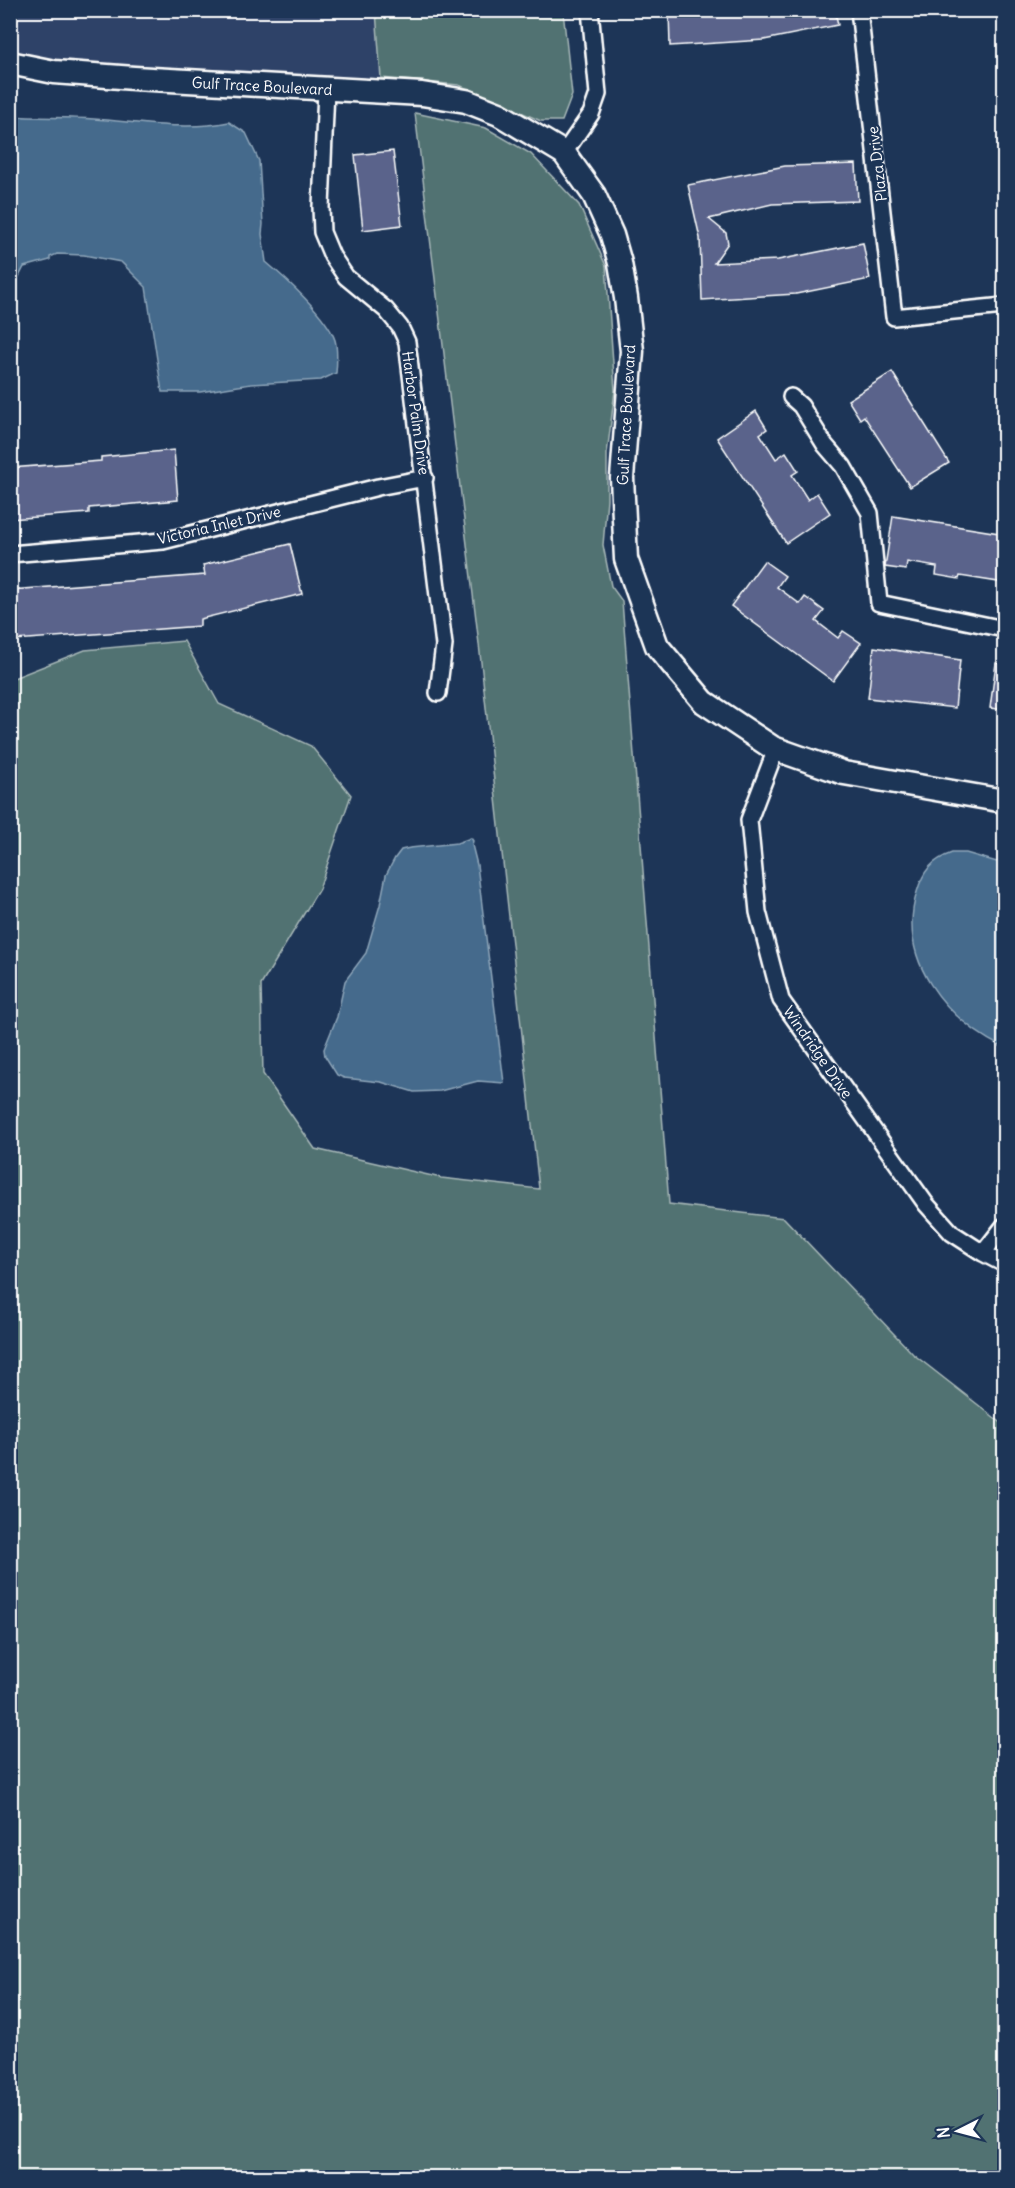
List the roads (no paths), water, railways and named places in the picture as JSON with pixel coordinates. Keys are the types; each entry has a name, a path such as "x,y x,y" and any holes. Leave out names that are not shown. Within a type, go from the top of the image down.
{"street":[{"path":"564,153 591,114 598,94 590,10"},
{"name":"Plaza Drive","path":"859,10 894,317 1005,306"},
{"name":"Gulf Trace Boulevard","path":"10,63 54,72 123,78 422,94 466,101 499,114 564,153 594,195 612,236 620,263 632,351 622,478 626,559 657,646 704,702 776,749 844,773 1005,801"},
{"name":"Harbor Palm Drive","path":"326,90 322,232 332,256 346,277 386,310 400,327 407,342 444,645 438,693"},
{"path":"791,397 801,406 825,445 843,466 870,513 879,603 1005,628"},
{"name":"Victoria Inlet Drive","path":"10,554 163,541 378,487 425,478"},
{"name":"Windridge Drive","path":"776,749 749,820 758,912 781,1000 926,1204 952,1233 1005,1264"},
{"path":"983,1253 1005,1226"}]}
